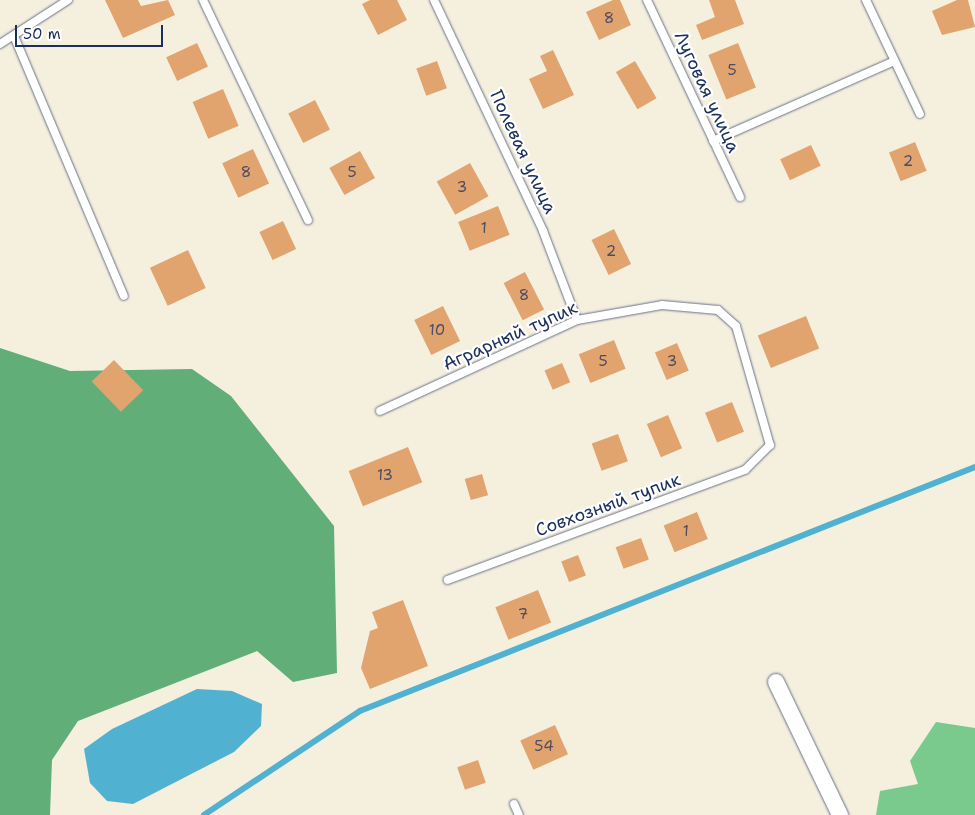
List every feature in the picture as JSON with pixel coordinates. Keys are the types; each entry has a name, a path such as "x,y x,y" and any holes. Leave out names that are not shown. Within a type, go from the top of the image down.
{"street":[{"path":"776,682 840,815"}],"lane":[{"path":"0,44 68,0"},
{"path":"203,0 308,220"},
{"name":"Полевая улица","path":"434,0 543,231 577,320"},
{"name":"Луговая улица","path":"647,0 740,196"},
{"path":"866,0 920,114"},
{"path":"14,36 124,296"},
{"path":"714,141 894,61"},
{"name":"Аграрный тупик","path":"380,411 577,320 662,305 718,310 736,326 770,445"},
{"name":"Совхозный тупик","path":"448,580 745,470 770,445"},
{"path":"514,804 519,815"}],"green space":[{"path":"0,348 70,371 192,369 231,396 334,526 337,673 293,682 257,651 78,721 52,760 50,815 0,815"},
{"path":"936,722 975,728 975,815 876,815 880,791 918,784 910,761"}],"water":[{"path":"197,689 232,691 262,704 261,726 234,752 133,804 107,801 90,783 84,749 112,729"}],"building":[{"path":"105,0 138,0 141,6 168,0 175,15 123,38"},
{"path":"370,0 397,0 407,20 378,35 362,4"},
{"path":"613,0 620,0 631,25 599,40 586,12"},
{"path":"709,0 735,0 744,24 702,40 696,25 715,17"},
{"path":"957,0 968,0 975,27 942,35 932,11"},
{"path":"197,43 208,67 177,81 166,57"},
{"path":"738,43 756,88 726,99 708,55"},
{"path":"553,50 574,95 543,109 529,79 547,71 540,56"},
{"path":"437,61 447,88 426,96 416,69"},
{"path":"635,61 656,98 637,109 616,72"},
{"path":"223,89 239,126 208,139 193,102"},
{"path":"315,100 330,129 303,143 288,114"},
{"path":"915,142 927,171 901,181 889,152"},
{"path":"811,145 821,166 790,180 780,159"},
{"path":"253,149 269,183 238,198 222,163"},
{"path":"360,151 375,178 344,195 329,168"},
{"path":"470,163 488,196 455,215 437,181"},
{"path":"498,206 510,235 470,251 458,222"},
{"path":"283,221 296,249 273,260 259,232"},
{"path":"614,229 631,264 609,275 592,240"},
{"path":"188,250 206,288 168,306 150,268"},
{"path":"525,272 544,309 523,320 504,283"},
{"path":"443,306 460,341 431,355 414,320"},
{"path":"806,316 819,348 771,368 758,335"},
{"path":"614,340 626,369 590,383 579,354"},
{"path":"677,343 689,371 667,380 655,352"},
{"path":"114,360 143,390 121,412 92,382"},
{"path":"562,363 570,382 553,390 545,370"},
{"path":"732,402 744,432 717,443 705,413"},
{"path":"668,415 682,448 661,457 647,424"},
{"path":"618,434 628,461 602,471 592,444"},
{"path":"408,447 422,482 363,506 349,471"},
{"path":"482,474 488,495 471,500 465,479"},
{"path":"697,512 708,539 674,552 664,525"},
{"path":"641,538 649,560 623,569 616,547"},
{"path":"578,555 586,576 569,582 561,561"},
{"path":"538,590 551,622 508,640 495,607"},
{"path":"403,600 428,666 370,689 361,668 370,631 378,628 372,612"},
{"path":"555,725 568,754 533,770 520,740"},
{"path":"478,760 486,783 465,790 457,767"}],"waterway":[{"path":"204,815 360,711 975,467"}]}
